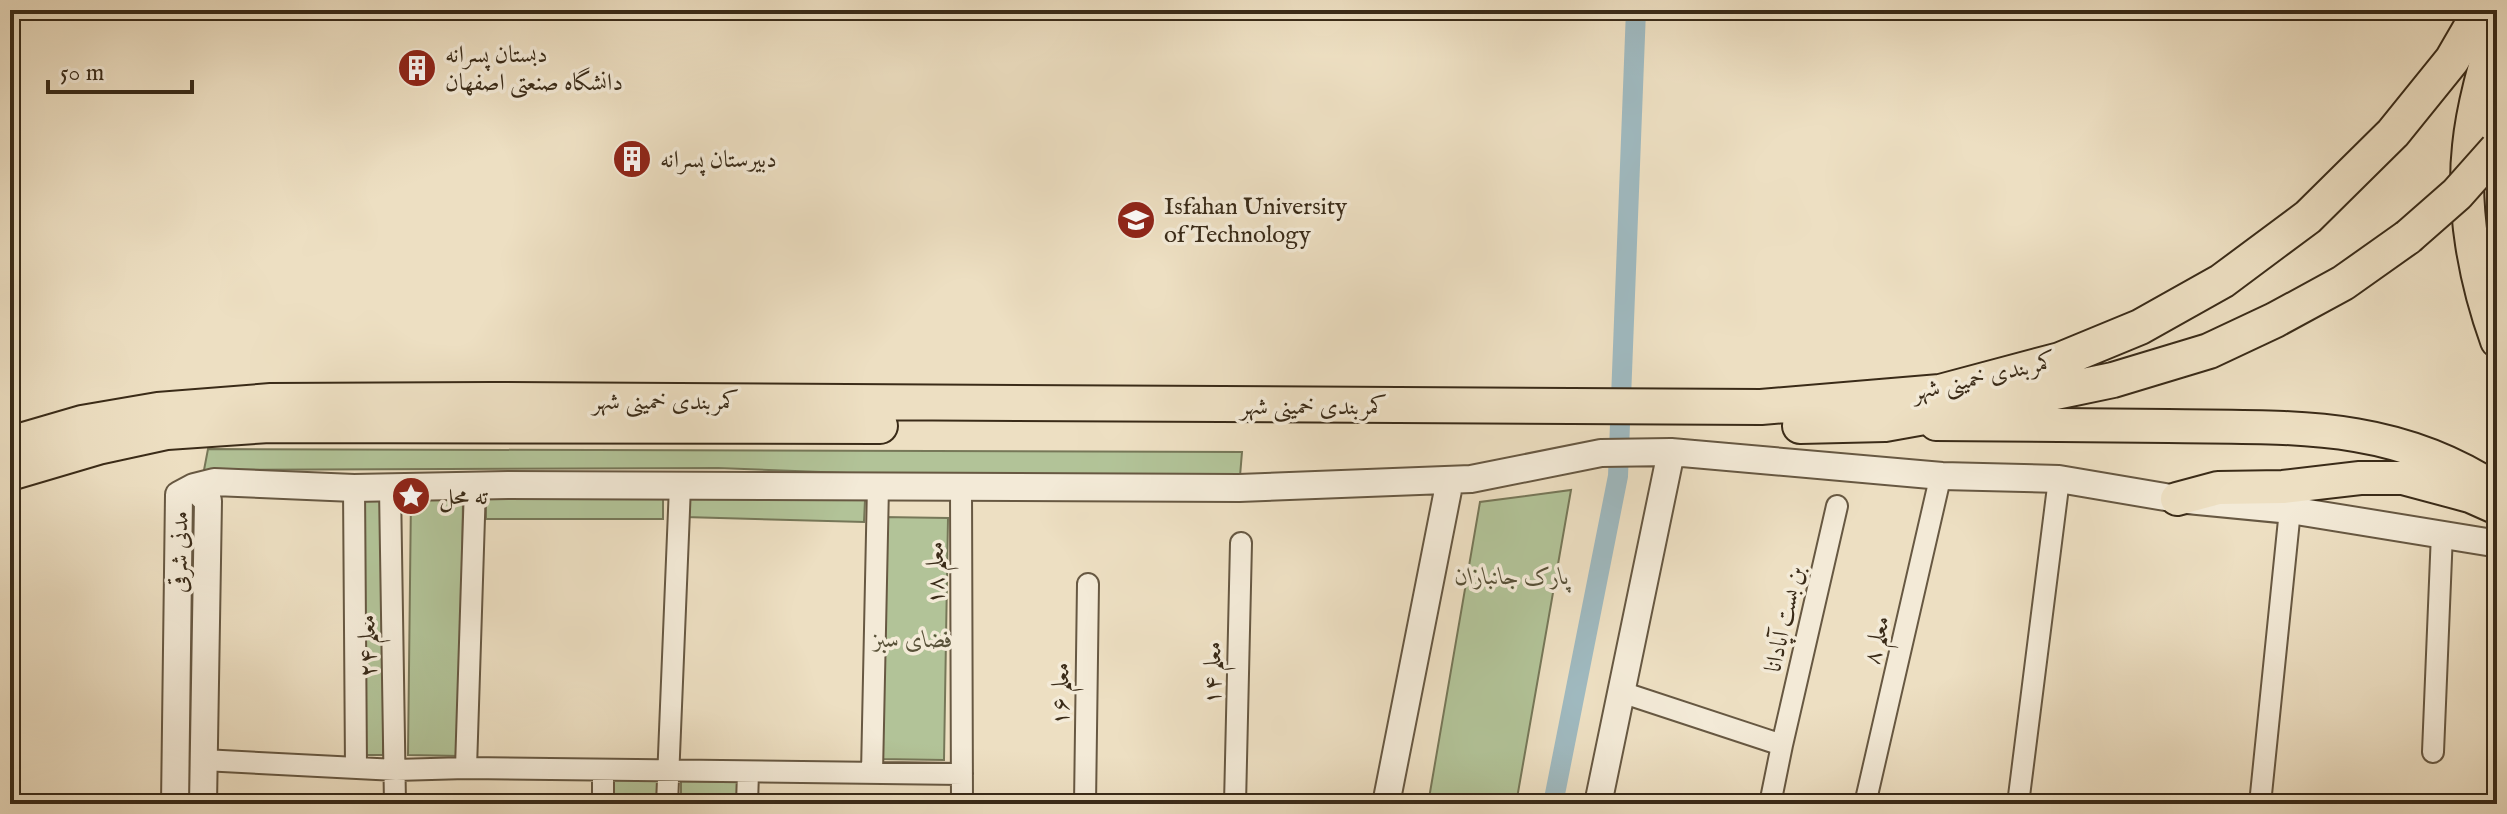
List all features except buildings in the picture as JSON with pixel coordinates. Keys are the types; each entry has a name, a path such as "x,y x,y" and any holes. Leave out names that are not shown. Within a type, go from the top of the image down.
{"highway":[{"name":"کمربندی خمینی شهر","path":"1655,434 1761,407 1940,392 2060,360 2140,327 2222,281 2308,217 2393,133 2452,60 2481,10"},
{"name":"کمربندی خمینی شهر","path":"10,444 82,423 142,413 271,401 490,400 1494,417 1655,434 1885,424 2113,380 2209,351 2343,283 2408,237 2457,194 2497,149"},
{"name":"کمربندی خمینی شهر","path":"10,473 98,447 167,432 269,425 1494,417"}],"main road":[{"path":"2496,336 2468,218 2469,148 2476,104 2497,26"},
{"path":"1885,424 2321,429 2412,447 2453,464 2497,490"},
{"path":"2177,499 2218,488 2283,487 2360,478 2403,478 2470,496 2497,508"}],"street":[{"path":"1598,804 1621,692 1655,434"},
{"path":"194,487 214,482 354,488 1239,488 1471,479 1601,453 1655,434 1942,476 2059,479 2177,499 2290,510 2442,533 2493,543 2497,547"},
{"path":"2018,804 2059,479"},
{"path":"1386,804 1450,480"},
{"path":"466,768 475,486"},
{"path":"667,804 680,486"},
{"path":"872,773 878,486"},
{"name":"مدنی شرقی","path":"175,804 179,495 194,487 208,501 203,804"},
{"name":"معلم ۱۸","path":"961,487 962,804"},
{"name":"معلم ۸","path":"1865,804 1938,487"},
{"path":"354,488 356,767"},
{"name":"معلم ۲۴","path":"390,488 395,804"},
{"name":"بن بست آپادانا","path":"1770,804 1837,506"},
{"path":"2260,804 2290,510"},
{"path":"2433,752 2442,533"},
{"name":"معلم ۱۴","path":"1235,804 1241,543"},
{"name":"معلم ۱۶","path":"1085,804 1088,584"},
{"path":"1621,692 1782,745"},
{"path":"203,760 396,770 466,768 962,774"},
{"path":"603,770 603,804"},
{"path":"747,804 748,772"}],"green space":[{"path":"208,449 1242,452 1239,488 718,468 204,470"},
{"name":"پارک جانبازان","path":"1571,490 1516,804 1428,804 1480,502"},
{"path":"686,494 865,500 864,522 685,517"},
{"path":"362,495 385,495 383,755 360,755"},
{"path":"663,495 663,519 486,519 486,496"},
{"path":"411,496 463,497 460,756 408,755"},
{"name":"فضای سبز","path":"882,517 948,518 944,760 879,759"},
{"path":"610,777 662,778 662,804 610,804"},
{"path":"681,781 738,782 737,804 681,804"}],"waterway":[{"path":"1553,804 1618,476 1636,10"}],"place":[{"name":"دبستان پسرانه دانشگاه صنعتی اصفهان","path":"417,68"},
{"name":"دبیرستان پسرانه","path":"632,159"},
{"name":"Isfahan University of Technology","path":"1136,220"},
{"name":"ته محل","path":"411,496"}]}
